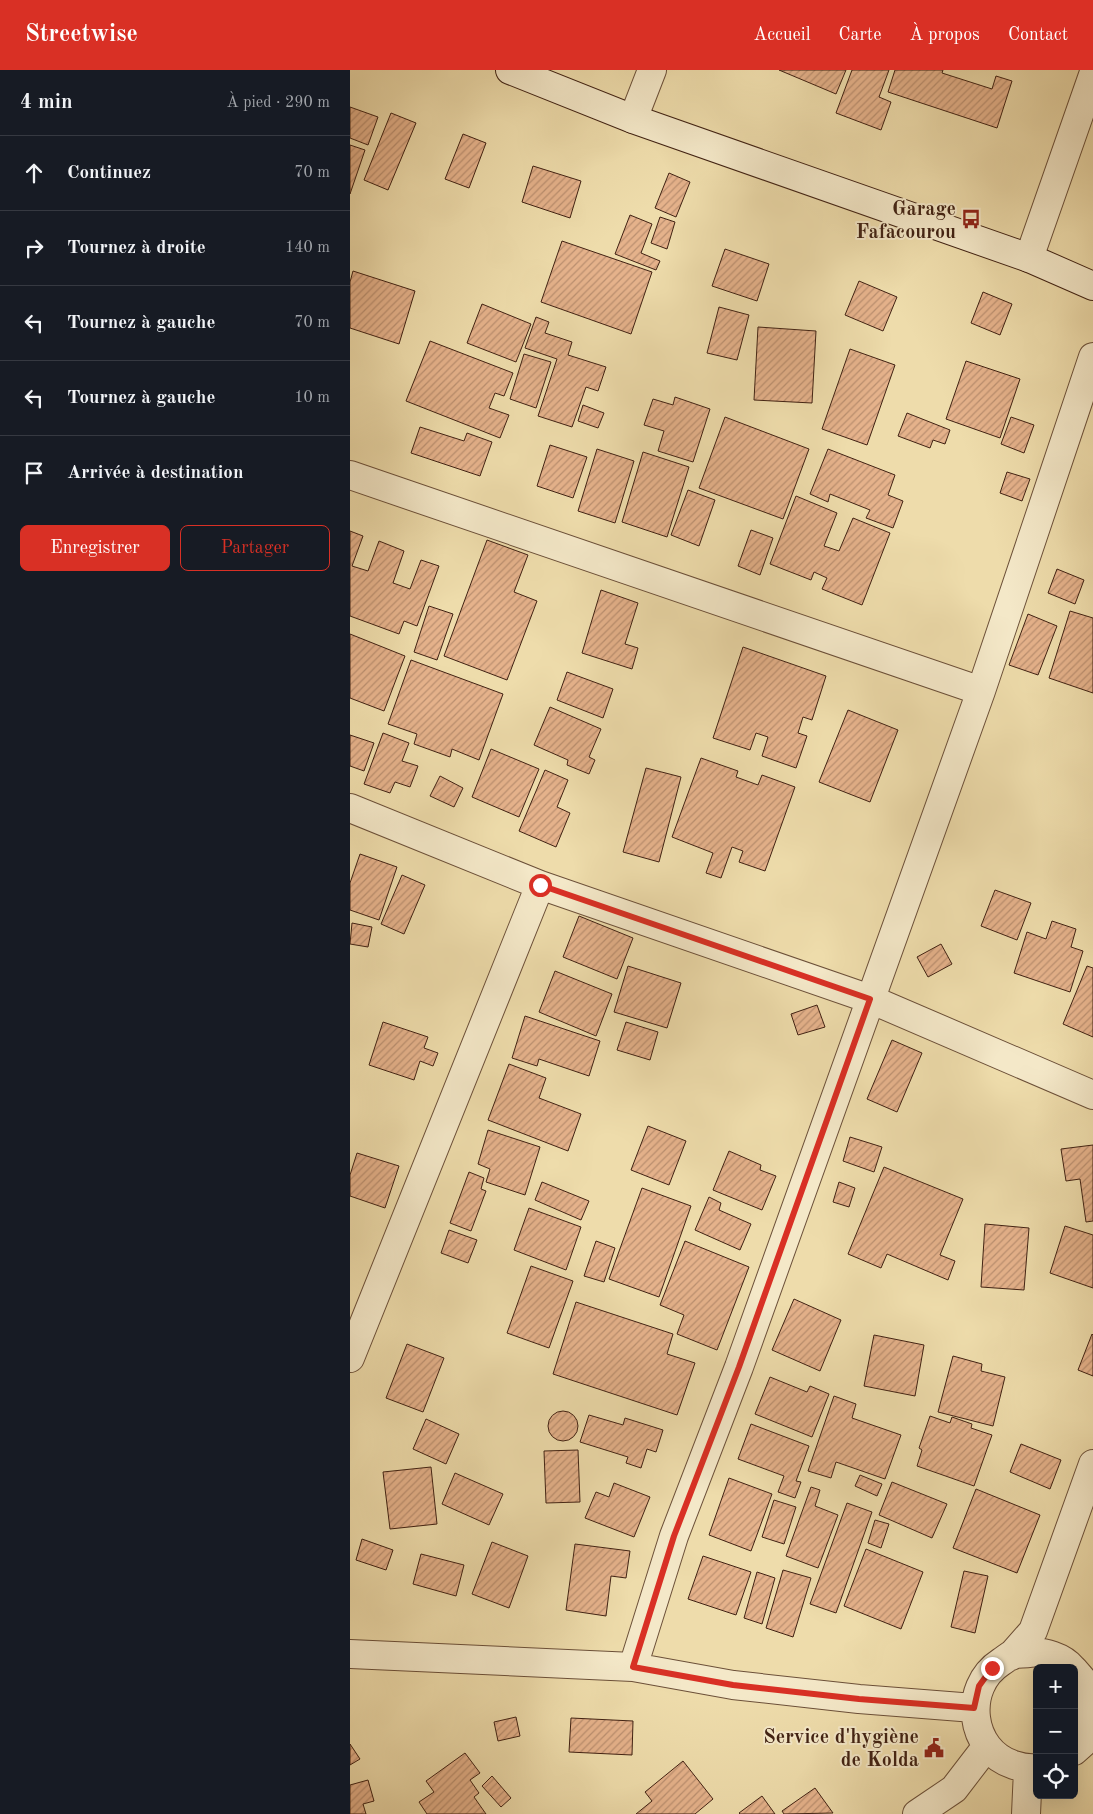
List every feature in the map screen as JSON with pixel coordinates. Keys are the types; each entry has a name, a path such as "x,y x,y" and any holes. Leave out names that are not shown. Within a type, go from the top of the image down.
{"street":[{"path":"510,70 633,119 1029,258 1093,286"},
{"path":"633,119 652,70"},
{"path":"1029,258 1093,75"},
{"path":"633,1667 674,1536 739,1367 981,691 1093,357"},
{"path":"350,474 981,691"},
{"path":"350,808 540,885 870,999 1093,1095"},
{"path":"350,1358 540,885"},
{"path":"1026,1814 1032,1769 1004,1762 986,1746 977,1728 974,1708 979,1686 992,1668 1011,1656 1033,1631 1093,1464"},
{"path":"1011,1656 1040,1651 1069,1664"},
{"path":"350,1654 633,1667 733,1685 859,1699 974,1708"},
{"path":"1078,1675 1086,1684 1093,1713 1083,1743 1078,1747"},
{"path":"917,1814 954,1789 986,1746"}],"building":[{"path":"779,70 846,70 836,94"},
{"path":"852,70 889,70 879,97 891,102 881,130 836,113"},
{"path":"895,70 943,70 942,73 992,89 996,76 1012,81 997,128 888,92"},
{"path":"350,107 378,117 368,145 350,138"},
{"path":"391,113 416,123 388,190 364,180"},
{"path":"463,134 486,143 469,188 445,179"},
{"path":"350,145 365,150 350,194"},
{"path":"533,166 581,181 570,218 522,202"},
{"path":"669,173 690,182 676,217 655,208"},
{"path":"630,215 652,224 641,253 660,261 656,270 615,254"},
{"path":"660,217 675,222 667,249 651,243"},
{"path":"562,241 652,272 631,334 541,302"},
{"path":"725,249 769,264 757,301 712,286"},
{"path":"353,271 415,291 399,344 350,328 350,282"},
{"path":"859,281 897,297 883,331 845,315"},
{"path":"983,292 1012,304 1000,335 971,323"},
{"path":"482,304 531,324 516,362 467,343"},
{"path":"719,307 749,315 737,360 707,353"},
{"path":"536,317 549,322 545,333 572,342 568,355 606,367 598,391 586,387 572,427 538,416 557,359 525,348"},
{"path":"758,327 816,331 812,403 754,400"},
{"path":"430,341 513,373 504,396 495,393 489,408 509,415 500,438 406,401"},
{"path":"850,349 895,365 867,445 822,429"},
{"path":"524,354 551,362 536,408 510,399"},
{"path":"966,361 1020,379 1000,438 946,419"},
{"path":"675,397 710,409 693,462 658,451 664,431 644,425 653,399 673,405"},
{"path":"583,405 604,413 598,428 578,421"},
{"path":"907,413 950,430 945,444 933,440 930,448 898,436"},
{"path":"725,417 809,449 783,519 699,488"},
{"path":"1011,417 1034,425 1024,453 1001,444"},
{"path":"420,427 464,441 467,433 492,442 480,476 411,453"},
{"path":"550,445 587,457 573,498 537,486"},
{"path":"597,449 634,461 615,523 578,511"},
{"path":"828,449 895,475 888,495 903,501 893,528 866,518 870,510 830,494 828,502 810,494"},
{"path":"643,452 689,467 667,537 622,522"},
{"path":"1007,472 1030,479 1022,501 1000,493"},
{"path":"688,490 715,500 699,546 671,535"},
{"path":"796,496 837,513 824,546 839,551 853,518 890,533 862,605 822,589 827,578 814,572 811,580 770,564"},
{"path":"751,530 773,538 760,575 738,566"},
{"path":"350,531 363,536 352,566 368,571 379,541 404,551 393,583 410,589 421,560 439,566 417,626 404,621 399,634 350,616"},
{"path":"487,540 528,555 514,592 537,601 507,680 444,656"},
{"path":"1057,569 1084,580 1075,604 1048,593"},
{"path":"601,590 638,603 625,644 638,648 632,669 582,653"},
{"path":"429,606 453,614 437,660 414,652"},
{"path":"1070,611 1093,618 1093,693 1049,678"},
{"path":"1028,614 1057,626 1038,675 1009,665"},
{"path":"350,634 405,656 384,711 350,698"},
{"path":"743,647 826,676 812,720 803,717 798,733 807,736 796,768 762,756 768,737 756,733 750,750 713,738"},
{"path":"411,660 503,694 479,760 452,749 450,757 414,744 417,734 388,724"},
{"path":"567,672 613,689 603,718 557,700"},
{"path":"550,707 601,729 589,757 595,760 589,774 567,765 568,760 534,745"},
{"path":"848,710 898,730 870,802 819,782"},
{"path":"383,733 409,743 402,761 418,766 410,787 395,782 390,793 364,784"},
{"path":"350,735 374,743 364,771 350,766"},
{"path":"491,749 539,769 519,817 472,797"},
{"path":"701,758 738,771 736,777 758,785 762,775 795,787 765,871 739,862 743,851 732,847 721,878 706,873 713,853 672,837"},
{"path":"646,768 681,777 659,862 623,852"},
{"path":"545,770 568,780 557,807 570,813 556,847 519,831"},
{"path":"440,776 463,788 454,807 430,796"},
{"path":"360,854 397,867 379,920 350,910 350,883"},
{"path":"402,875 425,885 404,934 381,924"},
{"path":"995,890 1031,903 1017,940 981,926"},
{"path":"579,916 633,938 617,979 563,957"},
{"path":"1052,921 1076,929 1071,947 1083,951 1070,992 1014,973 1027,932 1046,939"},
{"path":"352,923 372,927 368,947 350,944"},
{"path":"941,944 952,964 928,977 917,957"},
{"path":"628,966 681,983 667,1028 614,1012"},
{"path":"1087,966 1093,968 1093,1037 1063,1024"},
{"path":"555,971 612,994 596,1036 539,1012"},
{"path":"817,1005 825,1027 798,1035 791,1014"},
{"path":"525,1016 600,1041 589,1076 539,1059 537,1066 512,1058"},
{"path":"383,1022 428,1037 424,1048 438,1053 433,1066 420,1061 414,1080 369,1065"},
{"path":"626,1022 658,1032 650,1060 617,1050"},
{"path":"892,1040 922,1053 897,1112 867,1099"},
{"path":"509,1064 546,1078 539,1098 581,1114 568,1151 488,1120"},
{"path":"648,1126 686,1141 669,1185 631,1170"},
{"path":"488,1130 540,1147 525,1195 486,1182 490,1169 478,1164"},
{"path":"850,1137 882,1147 874,1172 843,1161"},
{"path":"1093,1145 1093,1221 1086,1222 1080,1179 1066,1181 1061,1149"},
{"path":"729,1151 761,1165 760,1170 776,1176 762,1210 713,1190"},
{"path":"357,1153 399,1166 385,1208 350,1196 350,1175"},
{"path":"884,1167 963,1199 940,1255 955,1261 948,1280 887,1254 881,1268 848,1254"},
{"path":"469,1172 484,1178 481,1189 486,1191 471,1231 450,1223"},
{"path":"542,1182 589,1201 581,1220 535,1200"},
{"path":"839,1182 855,1188 849,1207 833,1202"},
{"path":"642,1188 691,1206 659,1297 609,1279"},
{"path":"709,1197 721,1203 719,1210 751,1224 740,1250 695,1230"},
{"path":"529,1208 581,1227 566,1270 514,1250"},
{"path":"985,1224 1029,1228 1024,1290 981,1287"},
{"path":"1065,1226 1093,1235 1093,1288 1050,1273"},
{"path":"449,1230 477,1240 468,1263 441,1253"},
{"path":"596,1241 615,1248 604,1282 584,1276"},
{"path":"685,1241 749,1267 717,1350 677,1334 684,1315 660,1305"},
{"path":"531,1266 573,1281 549,1348 507,1333"},
{"path":"794,1299 841,1320 820,1371 772,1350"},
{"path":"576,1302 673,1334 667,1354 695,1363 677,1415 553,1374"},
{"path":"874,1335 924,1345 915,1396 864,1386"},
{"path":"1093,1335 1093,1376 1078,1370"},
{"path":"407,1344 444,1358 423,1412 386,1398"},
{"path":"953,1356 982,1364 981,1371 1005,1377 993,1426 938,1412"},
{"path":"770,1377 807,1392 810,1386 829,1394 812,1437 755,1414"},
{"path":"834,1396 856,1404 852,1418 901,1435 885,1479 836,1462 831,1478 808,1471"},
{"path":"563,1411 569,1412 577,1420 577,1432 569,1440 563,1441 557,1440 549,1432 548,1426 549,1420 557,1412"},
{"path":"589,1415 623,1425 625,1418 663,1430 656,1452 647,1449 641,1468 626,1463 628,1457 580,1442"},
{"path":"930,1416 950,1423 952,1417 972,1424 971,1428 992,1435 974,1486 917,1466 922,1450 919,1448"},
{"path":"426,1419 459,1434 446,1464 413,1449"},
{"path":"751,1424 809,1446 796,1481 801,1482 795,1498 778,1492 784,1476 738,1459"},
{"path":"1021,1444 1061,1460 1050,1489 1010,1472"},
{"path":"578,1450 580,1502 546,1503 544,1451"},
{"path":"431,1467 437,1524 390,1529 383,1472"},
{"path":"455,1473 503,1494 489,1525 442,1504"},
{"path":"860,1475 882,1484 877,1496 855,1486"},
{"path":"729,1478 772,1494 751,1551 709,1535"},
{"path":"892,1482 947,1504 932,1538 879,1515"},
{"path":"614,1483 650,1497 634,1537 585,1518 596,1492 609,1497"},
{"path":"811,1487 820,1490 815,1506 838,1515 818,1568 786,1556"},
{"path":"976,1489 1040,1515 1017,1573 953,1548"},
{"path":"774,1500 796,1507 784,1544 762,1537"},
{"path":"847,1503 872,1512 836,1613 810,1604"},
{"path":"875,1520 889,1524 881,1548 868,1543"},
{"path":"362,1539 393,1550 386,1570 356,1560"},
{"path":"492,1542 528,1556 509,1608 472,1594"},
{"path":"575,1544 630,1551 626,1578 611,1576 606,1616 566,1610"},
{"path":"866,1549 923,1572 901,1629 844,1606"},
{"path":"421,1554 464,1565 456,1596 413,1584"},
{"path":"703,1556 751,1572 736,1615 688,1599"},
{"path":"783,1570 811,1578 793,1637 766,1628"},
{"path":"964,1571 988,1576 975,1633 951,1627"},
{"path":"757,1572 775,1578 762,1624 744,1618"},
{"path":"516,1717 520,1736 498,1741 494,1722"},
{"path":"571,1718 633,1721 632,1755 569,1752"},
{"path":"350,1744 360,1759 350,1765"},
{"path":"465,1753 480,1773 470,1780 479,1793 474,1797 486,1814 427,1814 419,1802 434,1792 426,1781"},
{"path":"683,1761 713,1799 695,1814 636,1814 652,1801 645,1792"},
{"path":"492,1776 511,1798 501,1807 482,1786"},
{"path":"368,1780 374,1801 363,1804 366,1814 350,1814 350,1785"},
{"path":"815,1788 833,1813 784,1814 782,1811"},
{"path":"762,1796 775,1814 739,1813"}],"place":[{"name":"Garage Fafacourou","path":"971,219"},
{"name":"Service d'hygiène de Kolda","path":"934,1748"}],"route":[{"path":"540,885 870,999 739,1367 674,1536 633,1667 733,1685 859,1699 974,1708 979,1686 992,1668"}]}
